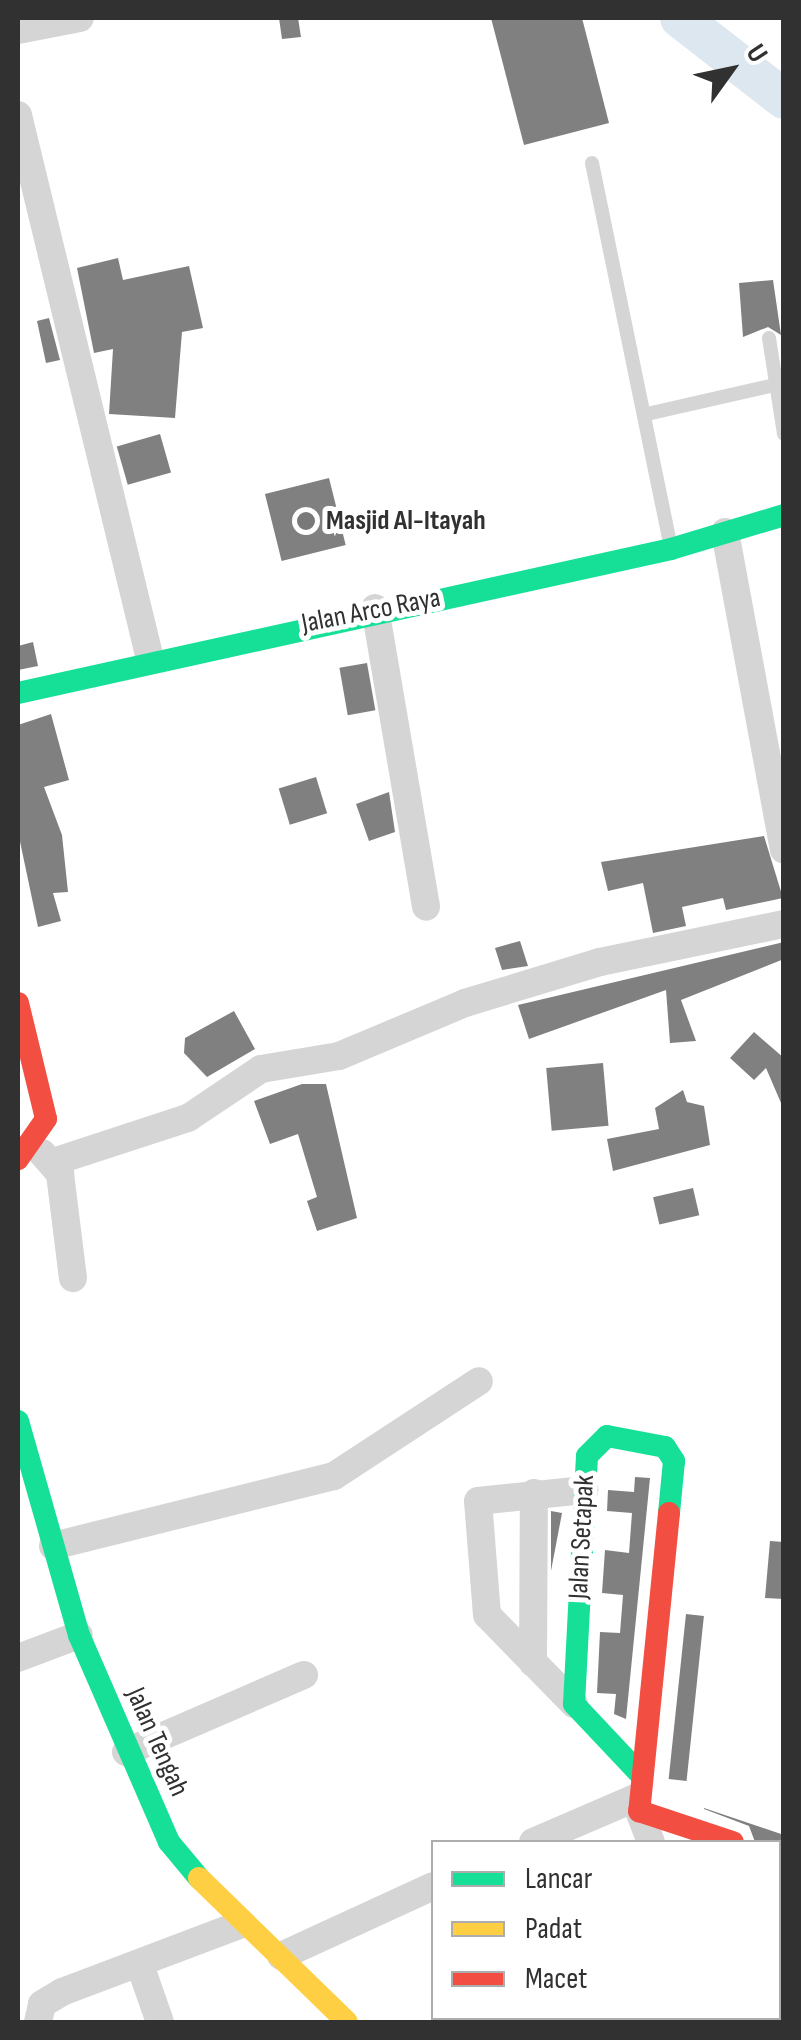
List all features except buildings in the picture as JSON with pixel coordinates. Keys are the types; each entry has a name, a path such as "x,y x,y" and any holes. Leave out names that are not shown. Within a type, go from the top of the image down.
{"main road":[{"name":"Jalan Arco Raya","path":"18,693 150,658 375,608 672,549 784,514"},
{"path":"18,1003 46,1119 35,1156"},
{"name":"Jalan Tengah","path":"18,1421 79,1635 126,1752 185,1868 239,1925 281,1956 346,2022"},
{"name":"Jalan Setapak","path":"574,1704 586,1456 606,1436 664,1447 674,1461 638,1794"},
{"path":"574,1704 638,1794 729,1840"}],"street":[{"path":"18,30 80,18"},
{"path":"18,115 150,658"},
{"path":"725,532 784,850"},
{"path":"375,608 426,907"},
{"path":"72,1278 35,1156 188,1118 262,1068 340,1056 465,1003 600,962 784,924"},
{"path":"54,1546 334,1476 479,1380"},
{"path":"574,1704 486,1615 478,1501 584,1490"},
{"path":"533,1663 534,1493"},
{"path":"18,1658 79,1635"},
{"path":"126,1752 304,1675"},
{"path":"537,1840 638,1794 650,1840"},
{"path":"281,1956 431,1887"},
{"path":"38,2022 42,2004 62,1992 239,1925"},
{"path":"140,1965 160,2022"}],"lane":[{"path":"592,163 672,549"},
{"path":"770,338 784,434"},
{"path":"646,414 775,384"}],"waterway":[{"path":"680,18 784,99"}],"traffic: fast":[{"path":"18,693 671,549 784,515"},
{"path":"18,1421 79,1635 169,1842 199,1878"},
{"path":"639,1773 574,1704 587,1456 607,1436 665,1447 674,1461 669,1513"}],"traffic: slow":[{"path":"199,1878 347,2022"}],"traffic: jam":[{"path":"18,1003 46,1119 18,1159"},
{"path":"669,1513 639,1811 727,1840"}],"place":[{"name":"Masjid Al-Itayah","path":"306,521"}]}
